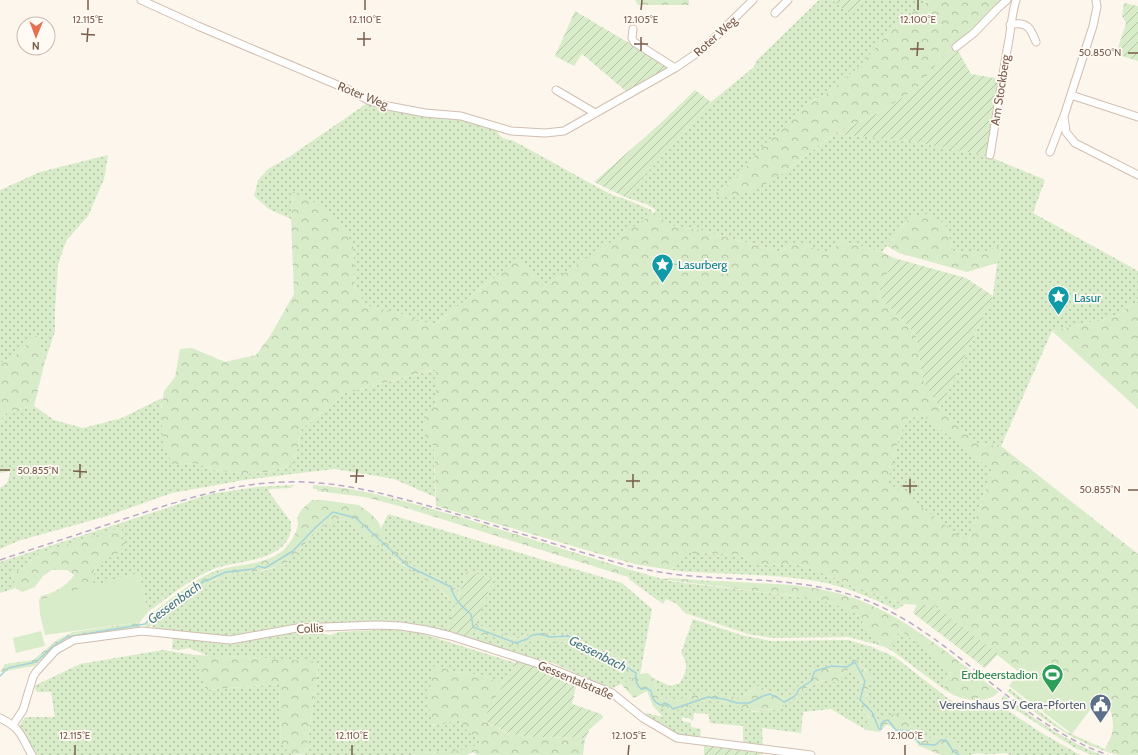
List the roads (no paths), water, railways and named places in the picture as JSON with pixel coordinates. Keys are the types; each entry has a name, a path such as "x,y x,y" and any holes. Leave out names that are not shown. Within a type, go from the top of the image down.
{"street":[{"name":"Roter Weg","path":"141,0 198,26 347,89 370,101 426,113 462,116 511,131 545,133 564,131 675,68 704,49 753,0"},
{"path":"775,13 788,0"},
{"path":"956,47 974,33 1007,0"},
{"name":"Am Stockberg","path":"990,155 1009,40 1010,25 1016,0"},
{"path":"1050,152 1064,116 1093,26 1097,7 1096,0"},
{"path":"1010,25 1027,25 1030,28 1036,42"},
{"path":"633,29 632,38 634,42 675,68"},
{"path":"556,90 595,113"},
{"path":"1071,94 1138,118"},
{"path":"1064,116 1066,132 1075,143 1138,175"},
{"name":"Collis","path":"13,725 23,710 36,672 56,650 74,640 142,630 230,640 297,628 377,625 407,627 451,636"},
{"name":"Gessentalstraße","path":"451,636 545,666 612,694 643,718 677,738 811,755"},
{"path":"0,718 13,725 20,733 32,755"}],"waterway":[{"name":"Gessenbach","path":"0,676 8,668 36,662 52,647 67,637 145,624 153,615 192,587 226,572 254,569 258,566 265,568 293,551 333,512 356,518 408,566 451,587 458,602 471,614 473,627 516,643 527,639 532,635 542,634 549,637 569,636 580,644 603,654 605,659 628,668 636,673 636,680 641,689 646,688 651,691 654,700 661,705 665,703 673,709 708,697 724,699 737,703 749,703 770,694 784,702 796,695 799,689 811,681 815,671 832,666 847,667 855,662 865,681 860,700 872,712 879,729 881,729 881,724 888,720 896,730 910,731 920,744 935,745 941,740 946,740 953,751 959,755"}],"railway":[{"path":"0,560 203,494 264,483 306,482 348,487 389,495 450,512 633,567 682,575 761,580 808,585 830,589 853,596 875,604 906,620 935,639 1046,724 1076,741 1108,755"}],"place":[{"name":"Lasurberg","path":"662,284"},
{"name":"Lasur","path":"1059,316"},
{"name":"Erdbeerstadion","path":"1053,694"},
{"name":"Vereinshaus SV Gera-Pforten","path":"1101,724"}]}
